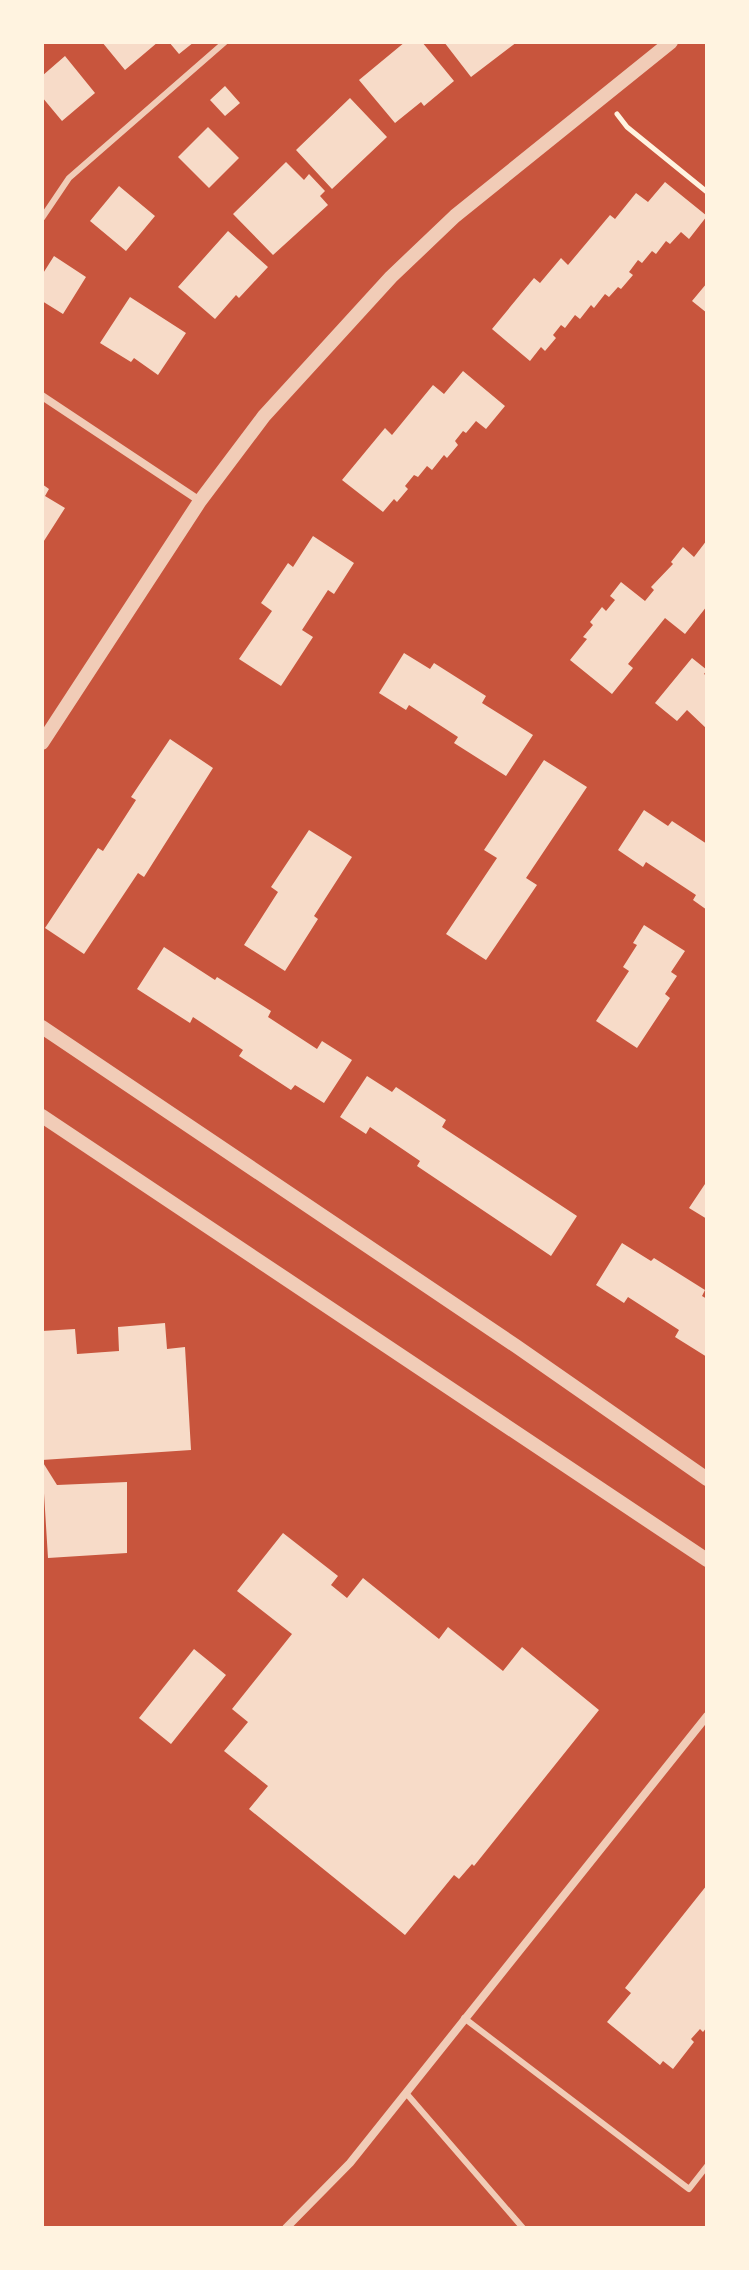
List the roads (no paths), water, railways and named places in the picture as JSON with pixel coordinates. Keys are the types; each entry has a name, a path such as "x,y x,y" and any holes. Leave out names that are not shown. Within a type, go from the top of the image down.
{"street":[{"path":"42,743 200,501 264,416 391,277 455,216 671,42"},
{"path":"42,396 200,501"},
{"path":"42,1027 503,1337 707,1479"},
{"path":"42,1116 707,1560"},
{"path":"286,2228 350,2163 707,1716"}],"lane":[{"path":"42,218 69,178 225,42"},
{"path":"464,2018 689,2189 707,2166"},
{"path":"406,2093 523,2228"}]}
